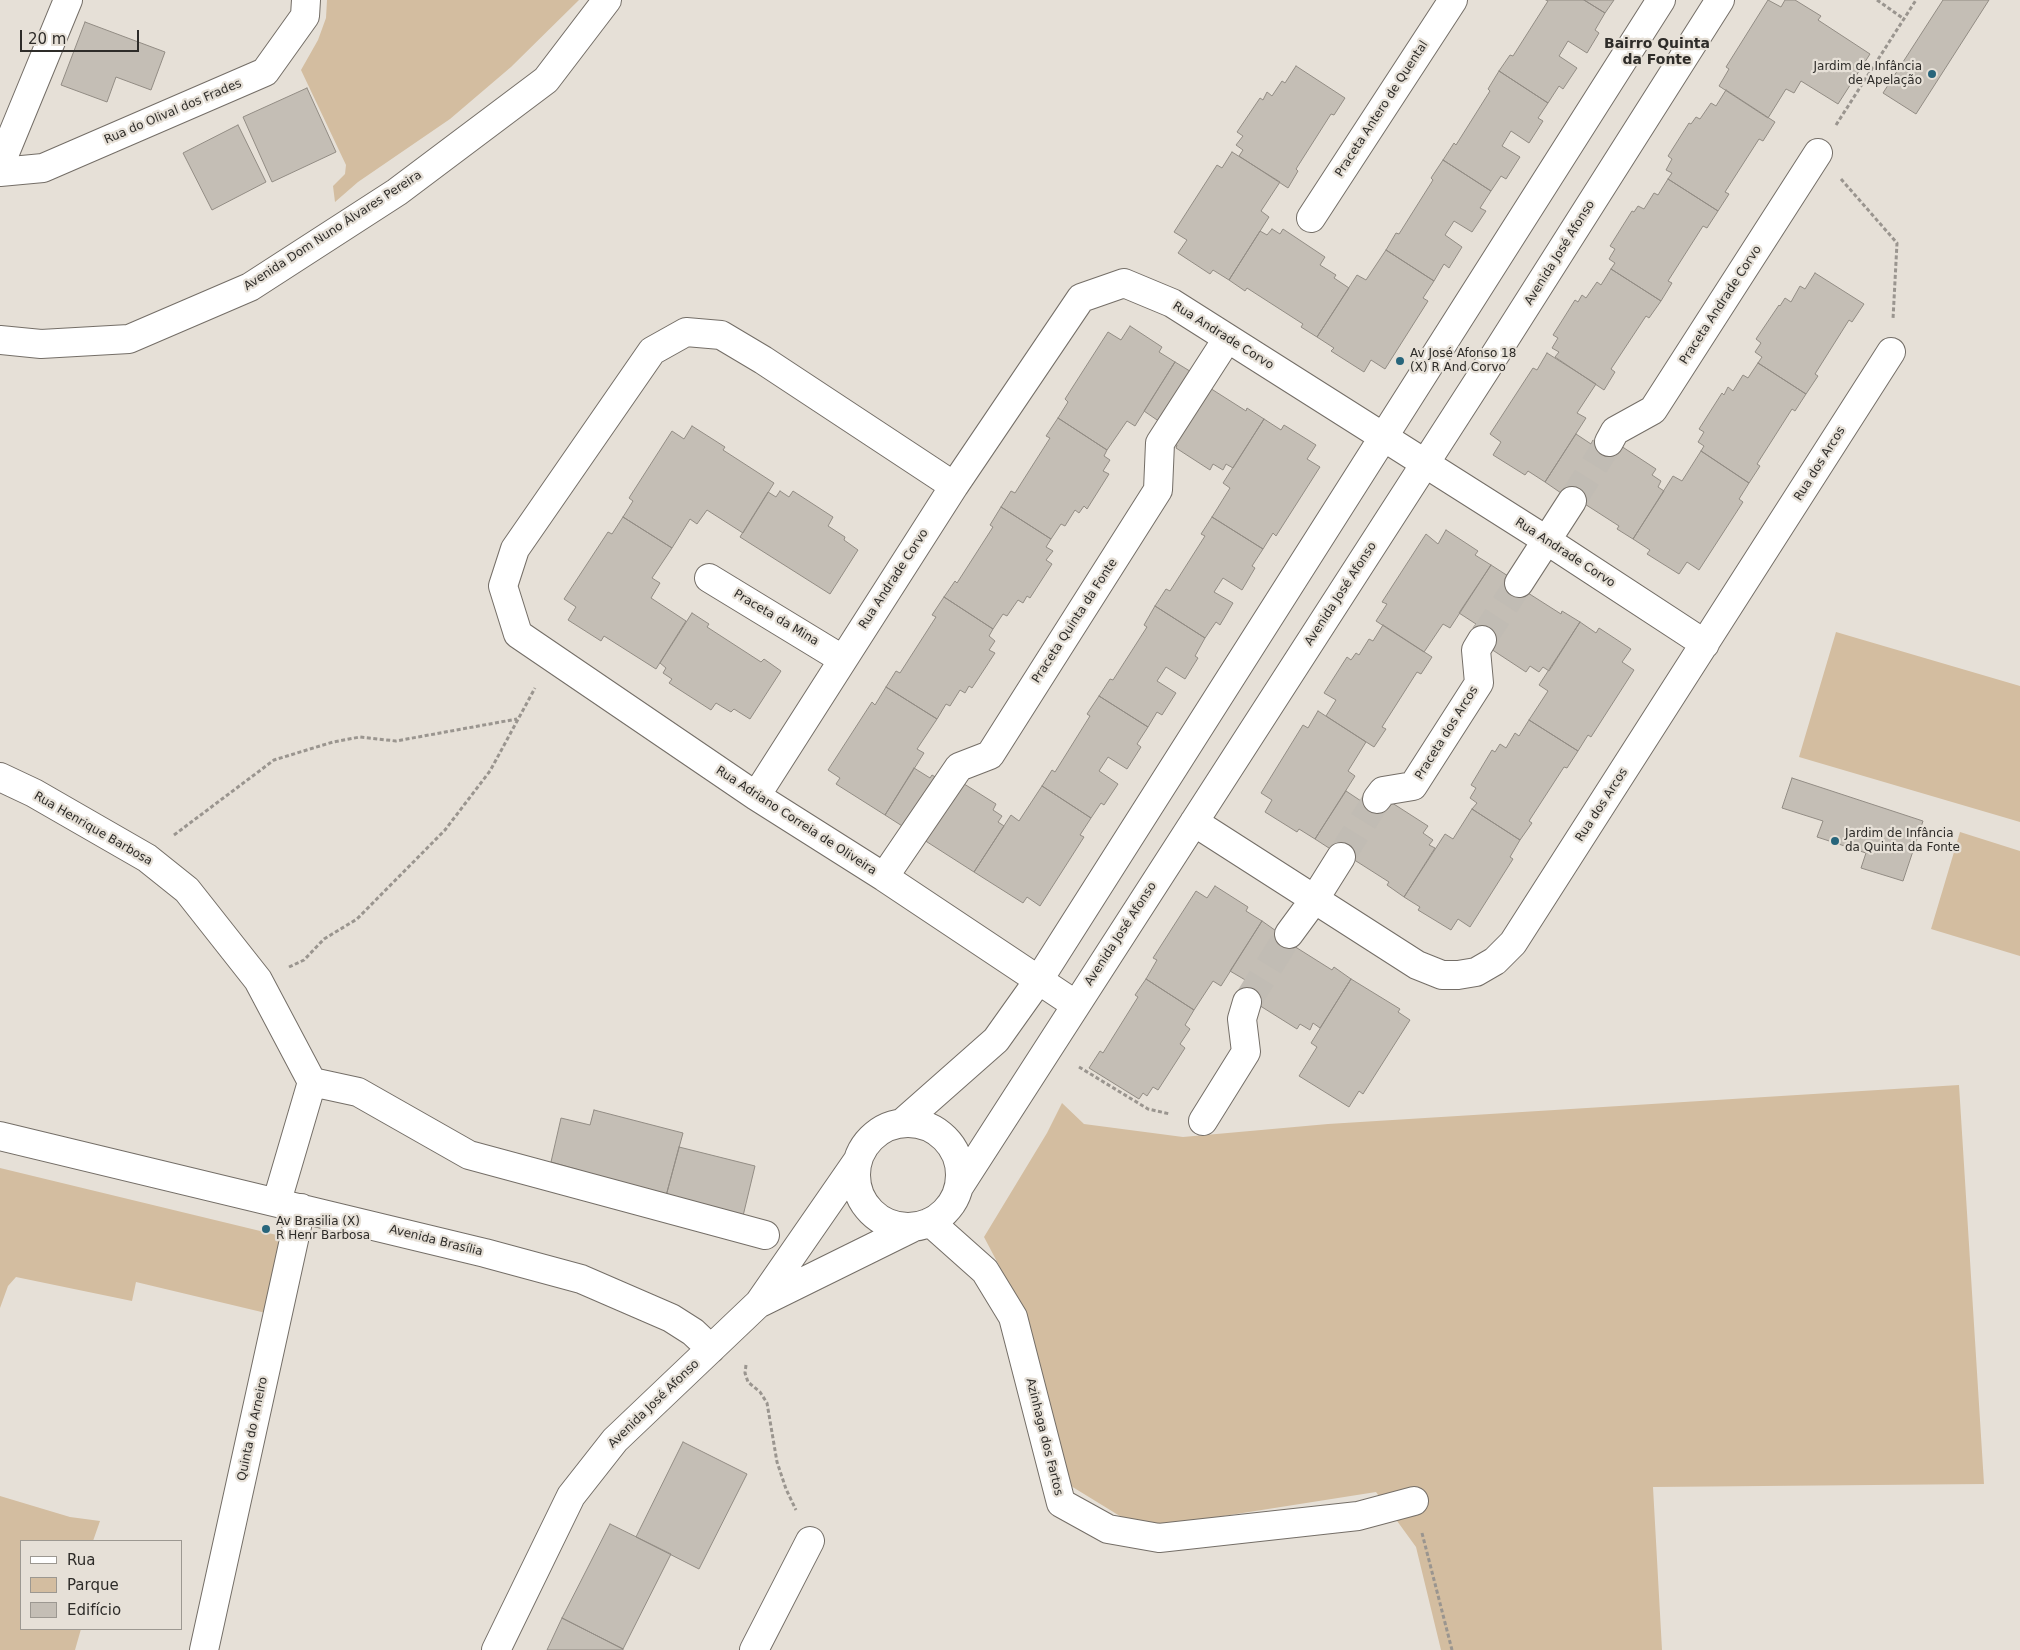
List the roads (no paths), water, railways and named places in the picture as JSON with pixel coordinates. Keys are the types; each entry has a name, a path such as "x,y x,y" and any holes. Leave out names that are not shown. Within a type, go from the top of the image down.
{"street":[{"path":"0,166 68,0"},
{"name":"Rua do Olival dos Frades","path":"0,172 43,168 266,72 305,16 306,0"},
{"name":"Avenida Dom Nuno Álvares Pereira","path":"0,340 41,344 129,339 250,287 398,192 546,80 607,0"},
{"name":"Praceta Antero de Quental","path":"1311,218 1453,0"},
{"path":"902,1123 996,1040 1038,980 1661,0"},
{"name":"Avenida José Afonso","path":"959,1187 1720,0"},
{"name":"Praceta Andrade Corvo","path":"1609,442 1616,431 1653,410 1818,153"},
{"name":"Rua Andrade Corvo","path":"756,796 954,486 1081,298 1124,283 1172,303 1546,540 1706,644"},
{"name":"Rua Adriano Correia de Oliveira","path":"954,486 763,360 721,335 686,332 652,351 515,549 504,586 518,634 756,796 884,877 1076,1005"},
{"name":"Praceta Quinta da Fonte","path":"884,877 959,768 990,755 1158,490 1160,443 1227,339"},
{"name":"Rua dos Arcos","path":"1194,822 1417,965 1442,975 1458,976 1476,972 1495,961 1513,943 1891,352"},
{"path":"1519,583 1572,500"},
{"name":"Praceta da Mina","path":"709,578 842,659"},
{"name":"Praceta dos Arcos","path":"1377,799 1383,791 1413,786 1479,683 1476,650 1482,640"},
{"name":"Rua Henrique Barbosa","path":"0,777 34,793 147,858 187,890 258,980 312,1082"},
{"path":"1289,934 1314,900 1341,857"},
{"path":"1203,1121 1246,1052 1242,1019 1246,1002"},
{"path":"289,1204 312,1082 358,1092 469,1155 766,1235"},
{"path":"902,1123 918,1123 934,1129 947,1140 956,1154 960,1170 959,1187 953,1202 943,1214 922,1224 897,1226 882,1219 868,1208 860,1194 856,1177 858,1160 866,1144 888,1126 902,1123"},
{"name":"Avenida Brasília","path":"0,1136 289,1204 581,1279 671,1318 693,1332 711,1349"},
{"name":"Avenida José Afonso","path":"496,1650 571,1496 615,1440 759,1304 858,1160"},
{"name":"Quinta do Arneiro","path":"204,1650 289,1204"},
{"name":"Avenida José Afonso","path":"759,1304 922,1224"},
{"name":"Azinhaga dos Fartos","path":"922,1224 985,1271 1013,1317 1061,1503 1108,1530 1159,1538 1358,1516 1414,1501"},
{"path":"754,1650 810,1540"}],"tunnel":[{"path":"1572,501 1609,442"},
{"path":"1482,640 1519,583"},
{"path":"1341,857 1377,799"},
{"path":"1247,1002 1289,934"}],"place":[{"name":"Jardim de Infância de Apelação","path":"1932,74"},
{"name":"Av José Afonso 18 (X) R And Corvo","path":"1400,361"},
{"name":"Jardim de Infância da Quinta da Fonte","path":"1835,841"},
{"name":"Av Brasilia (X) R Henr Barbosa","path":"266,1229"}],"district":[{"name":"Bairro Quinta da Fonte","path":"1657,52"}]}
